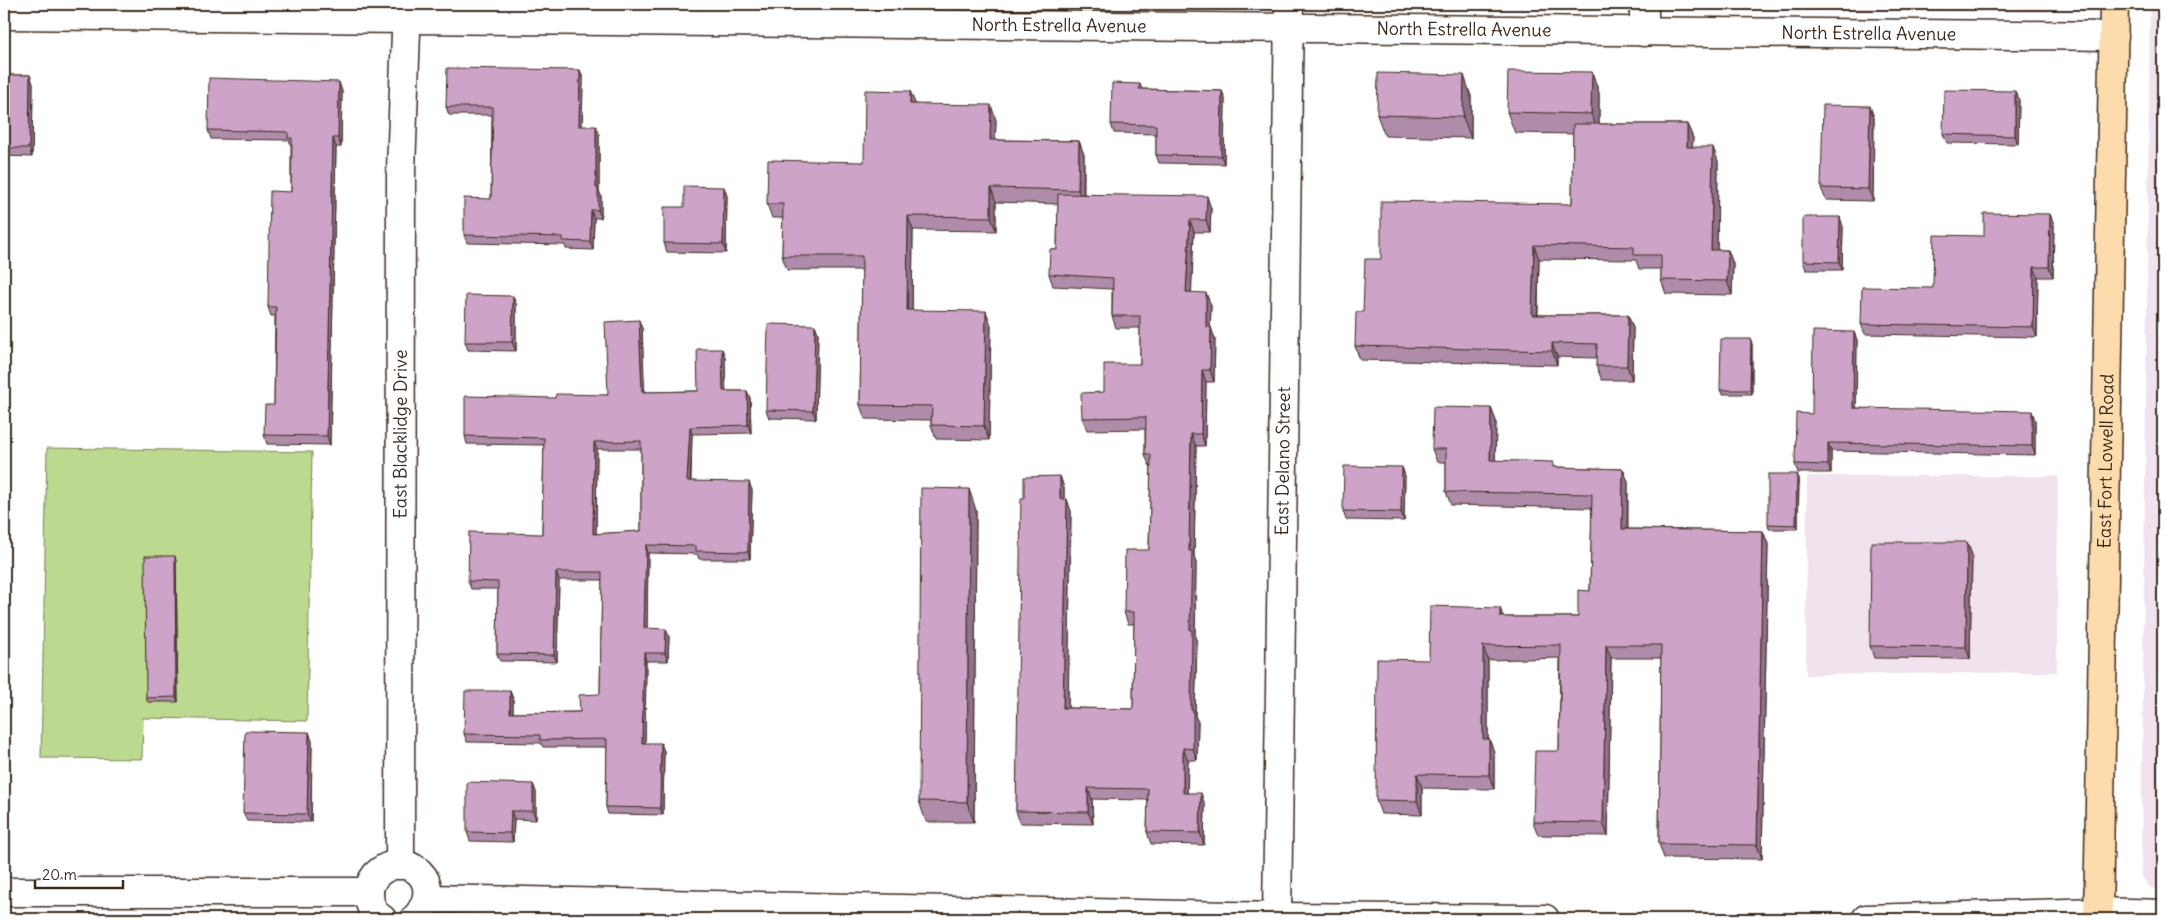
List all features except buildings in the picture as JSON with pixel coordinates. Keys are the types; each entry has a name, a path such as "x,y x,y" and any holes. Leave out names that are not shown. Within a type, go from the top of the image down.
{"main road":[{"name":"East Fort Lowell Road","path":"2098,916 2114,4"}],"street":[{"path":"1644,4 1644,32"},
{"name":"North Estrella Avenue","path":"4,15 407,12 1289,16 1644,32 2114,36"},
{"name":"East Blacklidge Drive","path":"400,865 401,180 407,12"},
{"name":"East Delano Street","path":"1278,918 1289,16"},
{"path":"382,919 374,912 369,902 369,892 373,879 382,869 400,865 412,867 419,872 425,881 422,909 1545,919"},
{"path":"4,892 369,892"},
{"path":"1866,919 2163,914"}],"shaded area":[{"path":"1818,4 2058,4 2046,12 1818,10"},
{"path":"2150,4 2163,4 2163,893 2148,886 2141,875"},
{"path":"1807,476 2058,476 2057,672 1806,675"}],"green space":[{"path":"47,448 312,452 307,721 143,718 142,759 41,758"}]}
